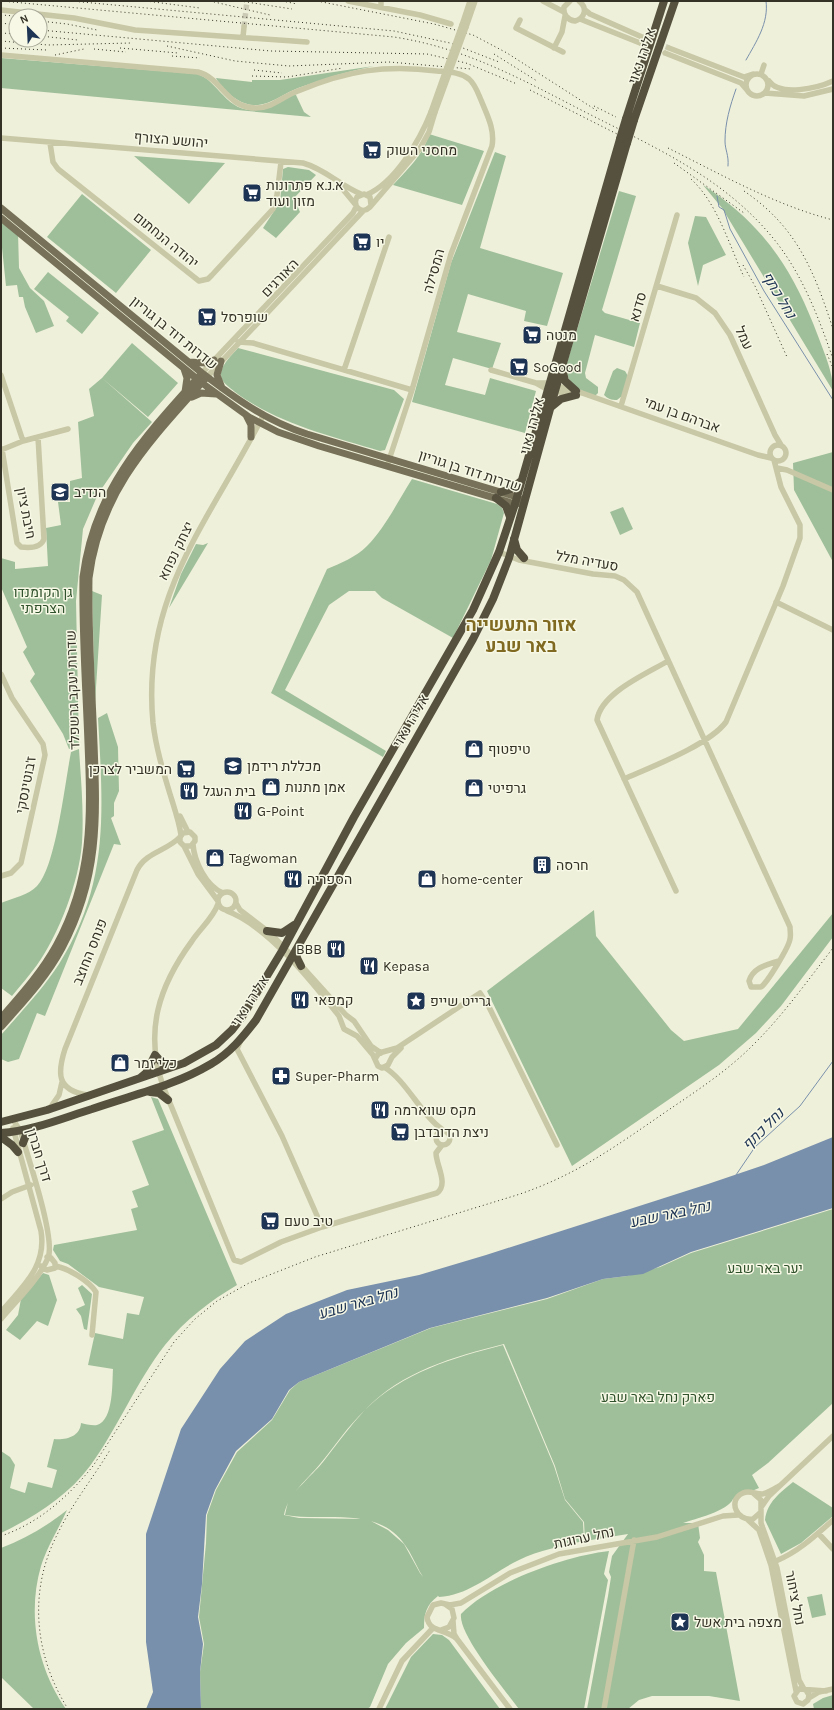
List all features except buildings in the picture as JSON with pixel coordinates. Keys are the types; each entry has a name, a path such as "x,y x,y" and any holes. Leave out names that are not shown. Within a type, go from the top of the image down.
{"highway":[{"name":"אליהו נאוי","path":"630,120 664,1"},
{"name":"אליהו נאוי","path":"630,120 675,1"},
{"path":"624,141 630,120"},
{"name":"אליהו נאוי","path":"1,1133 35,1127 175,1082 224,1056 242,1038 256,1020 473,639 493,600 509,556 550,409 552,387 562,367 624,141"},
{"name":"אליהו נאוי","path":"1,1122 48,1110 181,1065 216,1045 232,1030 250,1005 283,948 354,817 467,621 499,552 552,387 624,141"},
{"path":"550,409 561,399 576,393 566,381 562,367"},
{"path":"510,518 506,506 498,495 511,489 521,481"},
{"path":"514,537 517,550 524,558"},
{"path":"268,931 282,933 291,928 297,922"},
{"path":"297,958 300,967 292,967 291,959 297,958"},
{"path":"139,1079 146,1073 155,1055 162,1063 167,1065 181,1065"},
{"path":"168,1100 169,1091 175,1082"},
{"path":"144,1092 154,1091 164,1096 168,1100"},
{"path":"23,1143 26,1135 35,1127"},
{"path":"1,1137 12,1144 18,1152"}],"main road":[{"name":"שדרות דוד בן גוריון","path":"1,208 202,378 216,394 246,415 302,432 389,463 524,503"},
{"name":"שדרות דוד בן גוריון","path":"1,218 185,364"},
{"path":"216,394 201,393 186,397 187,378 185,364 218,361 217,375 224,390"},
{"name":"שדרות דוד בן גוריון","path":"202,378 224,390 261,419"},
{"name":"שדרות יעקב גרשפלד","path":"1,1018 35,978 56,946 71,913 85,866 90,813 82,588 85,557 89,540 99,511 122,469 202,378"},
{"name":"שדרות יעקב גרשפלד","path":"1,1027 40,982 62,949 77,916 91,867 96,813 89,588 91,558 95,542 105,513 127,472 186,397"},
{"path":"246,415 251,426 252,437"}],"street":[{"path":"348,1 378,4 451,24"},
{"path":"465,24 466,1"},
{"path":"465,24 470,1"},
{"path":"433,112 429,132 419,150 368,209 363,211 356,206 356,199 381,186 408,157 420,138 433,112 465,24 475,1"},
{"path":"465,24 479,1"},
{"path":"543,1 577,20 640,43"},
{"path":"554,48 562,32 566,2"},
{"path":"580,2 584,10 590,14 642,37"},
{"path":"1,10 74,18 129,29 190,35 307,42"},
{"path":"562,32 577,20 584,10"},
{"path":"520,20 516,28 563,52"},
{"path":"243,37 244,27"},
{"path":"669,48 744,77 753,74 761,74 776,87 803,90 833,80"},
{"path":"665,54 741,83 755,96 765,93 804,96 833,89"},
{"name":"המסילה","path":"1,55 200,72 210,78 235,102 252,108 271,105 297,91 349,74 384,68 411,67 457,74 467,78 474,85 491,125 493,134 492,146 451,254 412,390 389,463"},
{"path":"761,74 764,65"},
{"path":"747,90 746,83 753,74"},
{"path":"765,93 769,88 768,81"},
{"name":"יהושע הצורף","path":"1,138 309,165 325,173 335,181 356,206"},
{"name":"יהודה הנחתום","path":"50,143 53,162 58,169 199,281 208,279 273,209 277,195 281,162"},
{"name":"יהושע הצורף","path":"335,181 364,194"},
{"path":"364,194 370,198 372,205"},
{"name":"האורגים","path":"202,378 353,213 356,206"},
{"name":"האורגים","path":"218,361 363,211"},
{"name":"סדנא","path":"621,406 677,215"},
{"path":"344,370 389,237"},
{"name":"עמל","path":"657,286 696,298 716,313 730,336 775,436 781,445"},
{"path":"247,332 253,343"},
{"path":"238,342 253,343 412,390"},
{"name":"אברהם בן עמי","path":"491,370 621,406 773,459"},
{"path":"1,375 23,442"},
{"name":"יצחק נפחא","path":"180,836 157,746 153,710 155,648 161,616 169,593 192,541 261,419"},
{"path":"2,450 38,437 68,429"},
{"name":"עמל","path":"774,446 775,436"},
{"name":"חיבת ציון","path":"2,450 17,543 21,547 38,546 44,540 40,492 38,437"},
{"path":"758,455 770,451 774,446 781,445 787,452 786,457 782,460 778,470"},
{"path":"624,780 705,741 720,730 726,722 776,602 800,538 800,525 781,487 778,470 770,451"},
{"path":"773,459 782,460"},
{"path":"778,470 799,475 833,490"},
{"name":"סעדיה מלל","path":"499,552 538,564 593,574 615,576 624,580 636,592 790,927 791,938 788,946 764,985 757,988 752,987 749,981 753,973 764,966 778,961"},
{"name":"סעדיה מלל","path":"509,556 524,558 538,564"},
{"path":"776,602 833,630"},
{"path":"668,661 618,691 611,697 598,712 598,724 676,891"},
{"name":"ז'בוטינסקי","path":"1,674 15,703 43,744 45,755 21,863 17,869 11,873 1,876"},
{"name":"יצחק נפחא","path":"153,710 164,765 181,820 188,832"},
{"path":"283,948 253,925 225,910 198,874 180,836 188,832 192,833 195,837 193,844 196,859 202,872 215,888 223,893 228,892 233,894 236,899 236,904 243,912 268,931 283,948 291,959"},
{"name":"פנחס החוצב","path":"48,1110 59,1095 62,1082 60,1066 65,1049 136,870 147,857 167,847 180,836"},
{"path":"183,845 189,847 193,844"},
{"name":"פנחס החוצב","path":"167,847 183,845"},
{"path":"223,893 212,916 184,952 164,987 156,1022 154,1045 158,1073 168,1100 232,1257 237,1262 243,1261 281,1242 322,1227 363,1214 397,1206 439,1192 442,1183 436,1153 442,1145 448,1143 450,1136 448,1132 443,1130 427,1115 397,1080 388,1064 388,1055 371,1046 354,1021 300,967"},
{"path":"212,916 225,910 233,909 236,904"},
{"path":"300,967 337,1014 343,1023 344,1029 357,1036 375,1059 376,1065 388,1064 408,1041"},
{"path":"375,1059 382,1053 408,1041 480,993 489,1007 557,1145"},
{"path":"343,1023 350,1018"},
{"path":"350,1032 356,1025"},
{"path":"242,1038 237,1049 282,1136 322,1227"},
{"path":"62,1082 70,1091 89,1096"},
{"path":"427,1115 437,1134 436,1140 442,1145"},
{"name":"דרך חברון","path":"13,1120 23,1143 35,1183 49,1238 49,1257"},
{"path":"437,1134 443,1130"},
{"name":"דרך חברון","path":"1,1312 35,1271 43,1249 42,1239 18,1152 17,1131"},
{"path":"1,1199 12,1192 35,1183"},
{"path":"42,1268 40,1260 49,1257"},
{"path":"49,1257 53,1260 56,1266 69,1270 92,1287 96,1292 92,1335"},
{"path":"1,1319 49,1257"},
{"path":"42,1268 51,1270 56,1266"},
{"path":"779,1486 765,1493 742,1494 735,1503 735,1510 738,1515 748,1520 756,1517 762,1509 766,1499 833,1436"},
{"path":"753,1493 760,1498 762,1509"},
{"name":"נחל ערוגות","path":"716,1518 727,1511 735,1503"},
{"name":"נחל ציחור","path":"762,1509 761,1523 776,1561 798,1676 805,1690 807,1700"},
{"name":"נחל ערוגות","path":"445,1604 456,1604 465,1601 499,1580 543,1560 575,1550 669,1534 716,1518 738,1515"},
{"name":"נחל ציחור","path":"748,1520 758,1530 770,1559 796,1691 794,1698 799,1706"},
{"path":"776,1561 795,1551 833,1520"},
{"path":"818,1533 833,1548"},
{"path":"604,1709 634,1540"},
{"name":"נחל ערוגות","path":"454,1619 458,1608 465,1601"},
{"path":"457,1640 447,1632 432,1628 427,1621 427,1612 432,1605 445,1604 452,1609 454,1634 457,1640 510,1709"},
{"path":"441,1630 449,1627 454,1619"},
{"path":"379,1709 402,1661 432,1628"},
{"path":"799,1706 807,1700 833,1689"},
{"path":"796,1691 826,1691"},
{"path":"805,1709 807,1700"}],"green space":[{"path":"1,58 197,74 208,80 231,103 240,108 258,110 267,108 293,94 296,95 304,112 311,117 1,88"},
{"path":"374,66 346,72 295,89 272,101 260,105 247,104 237,100 216,78 252,82 252,80 280,80"},
{"path":"429,134 484,151 462,205 393,185 419,155 427,141"},
{"path":"495,152 506,156 480,248 563,273 547,326 524,321 526,311 468,294 457,332 501,343 492,369 453,358 445,385 485,395 490,378 536,391 525,433 412,402 451,263"},
{"path":"134,156 225,163 189,204"},
{"path":"288,167 309,170 316,175 294,198 300,212 276,238 263,228 280,202 283,169"},
{"path":"703,185 724,200 759,232 774,250 786,269 798,290 818,336 830,370 833,391 722,208"},
{"path":"619,191 636,196 602,310 605,313 640,323 634,347 595,335 585,373 586,378 598,387 598,393 595,396 574,387 569,379 566,366"},
{"path":"82,194 151,250 116,293 47,237"},
{"path":"695,216 706,217 726,255 703,265 698,286 688,243"},
{"path":"1,218 18,232 19,268 30,288 44,301 54,326 36,333 25,307 23,297 19,297 17,285 6,286 1,238"},
{"path":"48,272 99,313 82,334 66,321 69,317 34,289"},
{"path":"132,343 178,383 148,417 102,378"},
{"path":"238,348 394,390 404,399 385,450 380,451 305,428 269,413 235,392 223,382 221,373 225,363"},
{"path":"617,368 625,371 628,376 622,396 617,400 613,400 604,395 613,371"},
{"name":"גן הקומנדו הצרפתי","path":"102,378 152,422 133,443 98,494 83,529 76,601 79,746 69,749 63,734 30,681 35,674 23,652 27,647 1,587 1,558 15,562 15,569 48,566 46,528 61,525 58,502 70,502 70,481 82,478 78,422 94,416 89,389"},
{"path":"833,452 833,562 794,490 793,463"},
{"path":"412,479 497,504 502,508 504,513 491,560 453,638 382,598 375,591 349,591 329,605 285,690 386,751 383,757 271,693 327,569 353,557 374,539"},
{"path":"623,507 633,529 620,535 610,512"},
{"path":"208,543 169,608 181,574 196,544 203,545"},
{"path":"92,591 102,595 95,703"},
{"path":"107,713 118,747 119,791 114,803 114,816 111,818 121,845 114,844 45,1016 37,1013 19,1059 8,1062 1,1059 1,1035 38,992 59,964 76,934 87,904 95,875 100,845 101,783 98,718"},
{"path":"79,749 83,831 77,874 67,907 53,938 37,965 12,996 1,988 1,903 30,892 37,886 44,876 55,843 71,752"},
{"path":"594,910 596,936 671,1030 684,1041 738,1029 833,913 833,937 781,1006 756,1033 719,1065 572,1166 487,991"},
{"path":"151,1097 158,1099 237,1285 198,1312 181,1327 165,1345 145,1374 100,1451 81,1477 50,1505 1,1533 1,1451 10,1457 15,1465 10,1488 25,1493 28,1482 52,1488 57,1470 47,1467 54,1439 72,1437 78,1432 81,1423 97,1425 103,1422 107,1416 111,1400 113,1369 88,1365 95,1333 123,1339 127,1313 139,1315 144,1297 99,1287 68,1264 60,1261 53,1250 54,1245 137,1230 131,1209 138,1207 132,1191 149,1185 132,1141 164,1130"},
{"name":"פארק נחל באר שבע","path":"833,1209 833,1403 768,1463 752,1475 759,1488 733,1499 725,1507 718,1511 683,1523 698,1523 700,1538 698,1542 704,1555 704,1571 716,1572 740,1701 709,1696 652,1696 639,1700 628,1709 587,1709 608,1596 611,1577 609,1572 612,1556 628,1534 585,1541 584,1522 565,1499 555,1466 504,1344 466,1354 429,1367 395,1385 380,1396 347,1429 320,1464 289,1500 286,1507 284,1515 299,1518 367,1519 388,1530 404,1544 420,1573 438,1596 426,1610 424,1628 406,1643 388,1664 370,1707 367,1709 201,1709 200,1672 204,1644 199,1617 207,1515 216,1490 237,1452 272,1420 290,1390 299,1382 431,1328 547,1299 603,1279 627,1276 660,1267 691,1253"},
{"path":"43,1273 49,1275 57,1300 48,1326 37,1321 20,1340 6,1330 18,1315 21,1299"},
{"path":"82,1285 92,1294 87,1330 84,1329 81,1316 76,1309 85,1305 78,1288"},
{"path":"503,1345 554,1466 565,1500 583,1522 584,1541 534,1554 509,1565 471,1588 439,1597 422,1575 405,1545 394,1533 380,1524 350,1518 300,1517 285,1515 291,1496 323,1462 359,1416 380,1397 412,1376 430,1368 466,1355"},
{"path":"793,1482 833,1508 833,1516 801,1543 781,1554 765,1520 766,1514 775,1498"},
{"path":"67,1510 41,1566 35,1603 37,1640 42,1658 56,1693 66,1709 34,1709 1,1677 1,1548 36,1532"},
{"path":"609,1551 604,1574 608,1580 584,1709 519,1709 474,1648 462,1623 461,1614 474,1602 491,1591 530,1572 572,1558"},
{"path":"822,1594 826,1615 812,1618 807,1597"},
{"path":"433,1634 442,1635 449,1640 500,1709 385,1709 411,1657"},
{"path":"833,1695 833,1709 814,1709 813,1704 823,1698"}],"water":[{"name":"נחל באר שבע","path":"833,1137 833,1208 691,1252 643,1274 603,1279 547,1298 430,1328 299,1382 289,1390 272,1419 236,1451 215,1490 206,1515 202,1584 198,1617 203,1644 200,1672 201,1709 146,1709 153,1692 146,1642 146,1534 181,1429 220,1369 245,1341 286,1314 347,1290 419,1275 486,1255 764,1165"}],"waterway":[{"name":"נחל כתף","path":"746,60 764,25 766,17 766,1"},
{"name":"נחל כתף","path":"728,166 725,134 730,108 736,89"},
{"name":"נחל כתף","path":"717,196 719,207 724,210 730,229 764,291 833,400"},
{"name":"נחל כתף","path":"736,1175 755,1147 800,1106 833,1061"}],"tunnel":[{"path":"244,27 247,1"},
{"path":"642,37 669,48"},
{"path":"640,43 665,53"}],"railway":[{"path":"1,1 394,37 446,49 494,67 517,77 683,163 706,178 748,211 779,245 789,260 814,308 833,359"},
{"path":"71,1 394,31 450,43 499,62"},
{"path":"146,1 200,8"},
{"path":"210,1 270,15"},
{"path":"240,1 292,9"},
{"path":"282,1 297,4"},
{"path":"317,1 434,24 473,35 507,53 599,112"},
{"path":"1,15 8,15"},
{"path":"48,22 97,30"},
{"path":"1,23 8,24"},
{"path":"48,31 271,51 427,54 466,63 517,84"},
{"path":"1,33 8,33"},
{"path":"48,37 78,40"},
{"path":"1,41 48,45 131,43"},
{"path":"167,46 235,61 289,66 389,62 471,69"},
{"path":"1,48 47,50"},
{"path":"120,48 178,53"},
{"path":"55,55 84,49"},
{"path":"94,49 126,52"},
{"path":"494,54 537,81"},
{"path":"172,56 200,58"},
{"path":"252,76 287,77 343,68"},
{"path":"254,70 282,73"},
{"path":"530,90 619,135"},
{"path":"594,106 616,117"},
{"path":"668,148 770,198 811,214 833,220"},
{"path":"674,163 744,213"},
{"path":"691,179 709,200 722,225 744,277"},
{"path":"744,191 778,220 801,252 819,288 833,329"},
{"path":"743,265 755,286 787,357"},
{"path":"827,354 833,368"},
{"path":"1,1536 28,1524 52,1508 73,1488 93,1466 174,1342 195,1319 217,1301 249,1283 315,1257 517,1195 559,1178 595,1159 713,1079 746,1052 776,1020 833,948"},
{"path":"68,1709 48,1667 42,1645 39,1622 39,1599 42,1577 48,1555 58,1533 76,1501 110,1450"}],"place":[{"name":"מחסני השוק","path":"372,150"},
{"name":"א.נ.א פתרונות מזון ועוד","path":"252,193"},
{"name":"יו","path":"362,242"},
{"name":"שופרסל","path":"207,317"},
{"name":"מנטה","path":"532,335"},
{"name":"SoGood","path":"519,367"},
{"name":"הנדיב","path":"60,492"},
{"name":"טיפטוף","path":"474,749"},
{"name":"מכללת רידמן","path":"233,766"},
{"name":"המשביר לצרכן","path":"186,769"},
{"name":"אמן מתנות","path":"271,787"},
{"name":"גרפיטי","path":"474,788"},
{"name":"בית העגל","path":"189,791"},
{"name":"G-Point","path":"243,811"},
{"name":"Tagwoman","path":"215,858"},
{"name":"חרסה","path":"542,865"},
{"name":"הספריה","path":"293,879"},
{"name":"home-center","path":"427,879"},
{"name":"BBB","path":"336,949"},
{"name":"Kepasa","path":"369,966"},
{"name":"קמפאי","path":"300,1000"},
{"name":"גרייט שייפ","path":"416,1001"},
{"name":"כלי זמר","path":"120,1063"},
{"name":"Super-Pharm","path":"281,1076"},
{"name":"מקס שווארמה","path":"380,1110"},
{"name":"ניצת הדובדבן","path":"400,1132"},
{"name":"טיב טעם","path":"270,1221"},
{"name":"מצפה בית אשל","path":"680,1622"}],"district":[{"name":"אזור התעשייה באר שבע","path":"521,635"}],"park label":[{"name":"יער באר שבע","path":"765,1268"}]}
